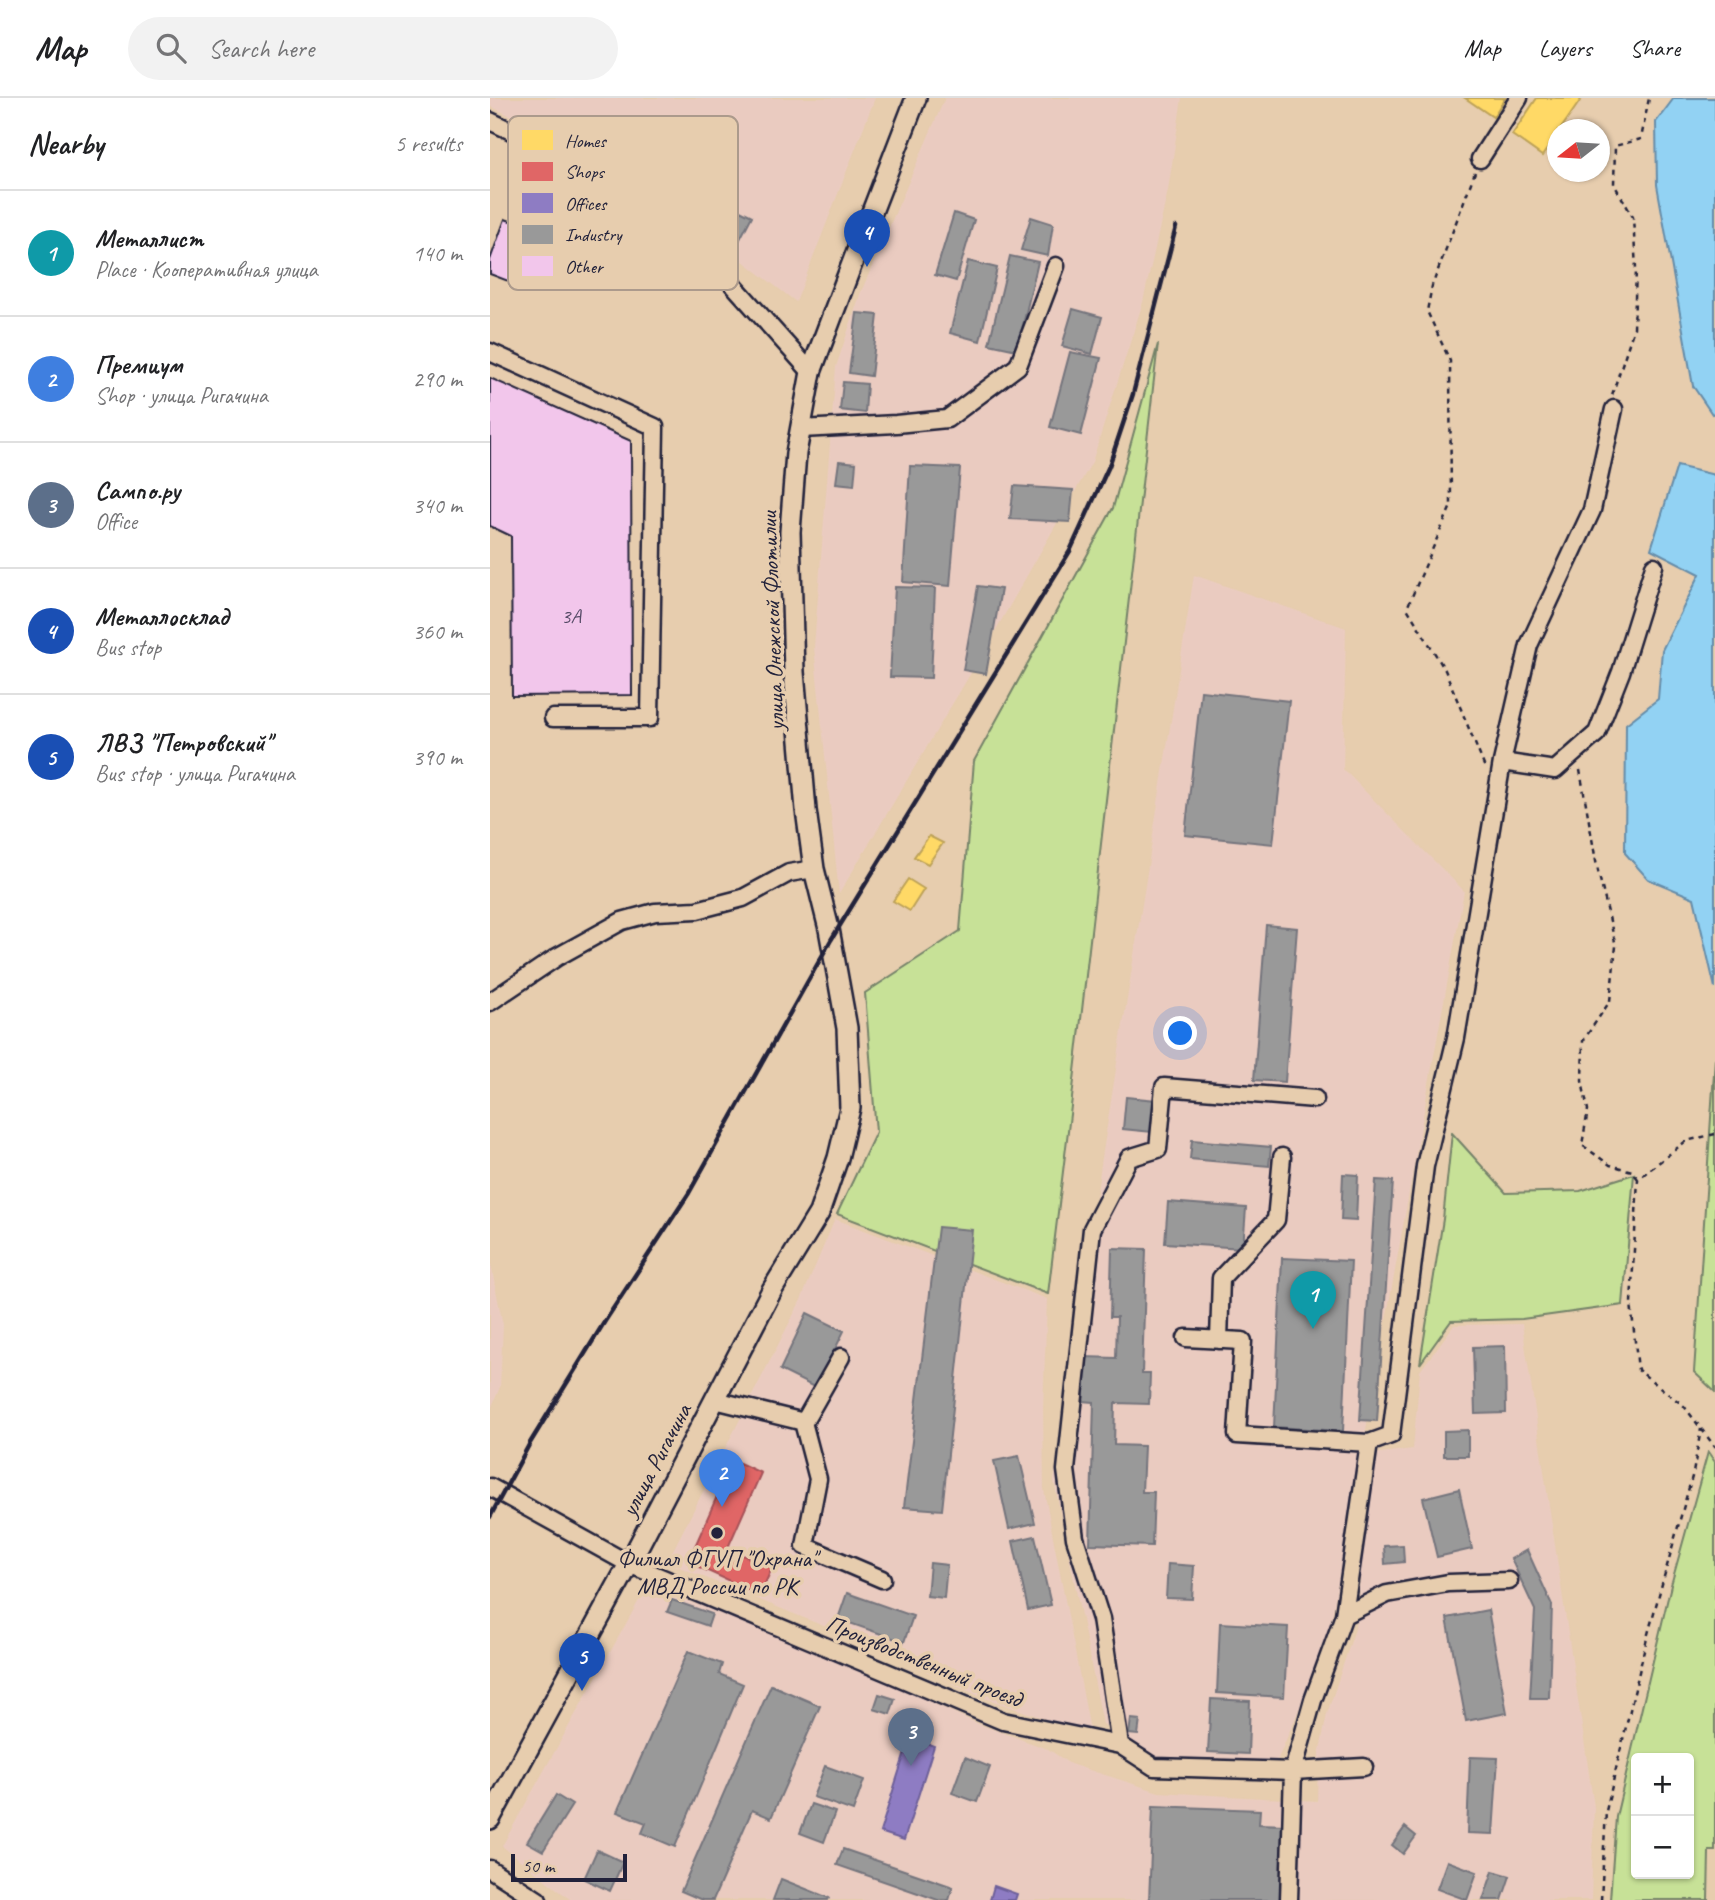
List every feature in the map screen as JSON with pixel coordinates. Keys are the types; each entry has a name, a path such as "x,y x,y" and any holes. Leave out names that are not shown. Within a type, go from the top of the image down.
{"main road":[{"path":"811,372 916,98"},
{"name":"улица Ригачина","path":"490,1819 629,1564 772,1290 819,1213 838,1158 850,1108 847,1028 814,869"}],"street":[{"path":"1480,159 1518,98"},
{"path":"490,121 508,130"},
{"path":"801,429 947,419 1018,366 1056,266"},
{"path":"490,1002 557,957 622,921 655,912 697,910 743,898 789,873 814,869 794,672 790,532 796,453 811,372 738,290"},
{"path":"490,352 655,427 650,719 553,718"},
{"path":"1186,1338 1243,1341 1237,1435 1369,1443 1391,1436 1425,1166 1455,1038 1502,762 1529,645 1592,510 1614,409"},
{"path":"1502,762 1555,769 1597,733 1621,672 1654,566"},
{"path":"1120,1745 1101,1619 1075,1538 1066,1470 1092,1229 1129,1158 1158,1149 1164,1087 1315,1100"},
{"path":"1219,1340 1221,1278 1276,1220 1282,1157"},
{"path":"841,1357 803,1422 818,1479 805,1546 882,1579"},
{"path":"715,1400 803,1422"},
{"path":"1289,1900 1293,1771 1313,1700 1344,1615 1369,1443"},
{"name":"Производственный проезд","path":"490,1487 629,1564 1003,1721 1120,1745 1154,1767 1293,1771 1364,1767"},
{"path":"1344,1615 1387,1594 1448,1583 1509,1581"},
{"path":"490,1868 538,1900"}],"path":[{"path":"1614,409 1612,396 1634,328 1636,269 1633,217 1614,184 1615,146 1641,139 1649,98"},
{"path":"1480,159 1432,286 1427,311 1450,361 1451,506 1408,608 1445,670 1496,795"},
{"path":"1573,754 1578,760 1597,867 1616,946 1610,1001 1583,1041 1582,1081 1588,1110 1582,1145 1610,1165 1632,1171 1638,1179 1631,1303 1638,1370 1684,1406 1715,1447"},
{"path":"1638,1179 1686,1141 1715,1134"},
{"path":"1601,1900 1606,1811 1648,1634 1693,1473 1701,1429"}],"shaded area":[{"path":"490,98 875,98 796,302 738,257 738,116 511,116 490,106"},
{"path":"945,98 1182,98 1168,190 1143,302 1092,462 978,661 839,894 814,647 836,367 861,292"},
{"path":"1194,575 1346,628 1343,769 1464,891 1327,1644 1277,1761 1158,1758 1103,1724 1054,1481"},
{"path":"835,1219 1047,1299 1043,1409 1044,1490 1090,1730 1051,1721 979,1696 875,1647 667,1562 801,1300"},
{"path":"490,1260 503,1325 500,1387 490,1411"},
{"path":"1522,1324 1594,1807 1591,1900 571,1900 502,1846 647,1586 798,1641 981,1725 1048,1749 1070,1764 1159,1792 1317,1801 1318,1761 1327,1714 1355,1629 1372,1454 1413,1449 1420,1371 1454,1325"}],"green space":[{"path":"1158,344 1048,1294 837,1214 876,1132 865,993 960,931 974,761 1113,508"},
{"path":"1715,1058 1715,1392 1694,1372"},
{"path":"1452,1133 1506,1193 1580,1191 1634,1174 1623,1305 1522,1319 1451,1321 1420,1364 1443,1219"},
{"path":"1708,1452 1715,1462 1715,1851 1709,1851 1708,1900 1610,1900 1616,1817 1631,1754 1631,1879 1694,1879 1694,1753 1631,1753 1671,1585"}],"water":[{"path":"1674,98 1715,98 1715,413 1712,414 1693,386 1657,185 1656,122"},
{"path":"1677,466 1715,475 1715,988 1694,898 1648,879 1625,853 1626,724 1658,699 1662,650 1700,574 1651,549"}],"building: Homes":[{"path":"1465,98 1505,98 1493,117"},
{"path":"1537,98 1582,98 1568,119 1547,119 1547,149 1542,156 1512,135"},
{"path":"929,836 943,843 928,864 914,857"},
{"path":"908,879 924,889 910,911 893,901"}],"building: Shops":[{"path":"733,1460 761,1473 722,1561 728,1564 734,1551 772,1568 760,1595 688,1562"}],"building: Offices":[{"path":"910,1737 934,1746 904,1840 880,1832"},
{"path":"994,1886 1017,1894 1015,1900 990,1900"}],"building: Industry":[{"path":"738,209 752,216 738,240"},
{"path":"954,213 974,220 956,281 935,275"},
{"path":"1031,217 1053,224 1048,256 1021,250"},
{"path":"1010,256 1038,262 1017,350 989,344"},
{"path":"968,261 997,268 980,341 950,333"},
{"path":"1073,309 1102,317 1092,354 1062,346"},
{"path":"857,313 878,315 871,376 849,373"},
{"path":"1070,352 1101,358 1081,435 1050,427"},
{"path":"843,382 867,384 865,413 840,410"},
{"path":"839,461 856,463 854,485 836,483"},
{"path":"910,466 960,468 950,586 903,582"},
{"path":"1014,486 1073,490 1070,522 1010,519"},
{"path":"978,586 1001,589 986,674 963,670"},
{"path":"895,587 935,588 931,678 890,677"},
{"path":"1201,691 1289,701 1273,844 1185,835"},
{"path":"1266,925 1297,928 1285,1082 1254,1080"},
{"path":"1126,1097 1156,1100 1152,1132 1123,1129"},
{"path":"1192,1140 1271,1147 1269,1166 1190,1159"},
{"path":"1343,1174 1358,1175 1356,1221 1341,1220"},
{"path":"1376,1180 1393,1181 1377,1421 1360,1420"},
{"path":"1168,1202 1246,1208 1243,1248 1165,1243"},
{"path":"938,1227 972,1230 942,1510 904,1507"},
{"path":"1112,1248 1146,1249 1142,1374 1150,1374 1149,1404 1115,1403 1114,1445 1144,1446 1142,1492 1154,1492 1152,1546 1090,1544 1094,1402 1083,1401 1085,1357 1116,1358 1117,1317 1110,1317"},
{"path":"1282,1258 1351,1261 1343,1431 1274,1427"},
{"path":"807,1313 844,1331 816,1388 780,1370"},
{"path":"1505,1346 1506,1413 1475,1414 1473,1347"},
{"path":"1468,1430 1468,1456 1444,1456 1444,1431"},
{"path":"1019,1456 1035,1523 1009,1529 994,1461"},
{"path":"1459,1489 1472,1549 1437,1557 1423,1498"},
{"path":"1035,1536 1051,1605 1028,1610 1013,1541"},
{"path":"1403,1545 1404,1562 1385,1564 1384,1546"},
{"path":"1527,1550 1552,1605 1549,1698 1530,1698 1535,1610 1511,1559"},
{"path":"930,1563 947,1565 944,1598 927,1596"},
{"path":"1168,1564 1194,1566 1192,1599 1166,1598"},
{"path":"847,1593 913,1616 904,1642 838,1619"},
{"path":"672,1600 712,1614 708,1626 667,1612"},
{"path":"1488,1610 1507,1713 1466,1721 1447,1618"},
{"path":"1220,1623 1288,1627 1284,1697 1217,1693"},
{"path":"688,1651 722,1664 719,1674 743,1684 675,1847 642,1833 646,1823 617,1812"},
{"path":"771,1685 820,1706 771,1818 752,1810 713,1900 702,1900 681,1891"},
{"path":"879,1694 895,1699 890,1714 874,1709"},
{"path":"1211,1699 1250,1701 1248,1754 1208,1752"},
{"path":"1131,1719 1140,1720 1138,1735 1129,1734"},
{"path":"965,1757 990,1767 977,1802 952,1793"},
{"path":"1470,1757 1498,1758 1493,1834 1467,1833"},
{"path":"825,1766 864,1780 853,1811 813,1797"},
{"path":"556,1795 572,1805 543,1851 527,1842"},
{"path":"811,1804 835,1812 824,1842 800,1833"},
{"path":"1153,1806 1260,1810 1259,1824 1283,1825 1281,1900 1149,1900"},
{"path":"1405,1827 1416,1836 1403,1854 1392,1845"},
{"path":"843,1849 953,1887 949,1900 938,1900 837,1865"},
{"path":"597,1850 623,1862 610,1891 584,1879"},
{"path":"1447,1861 1477,1872 1467,1900 1437,1889"},
{"path":"1493,1871 1510,1876 1502,1900 1483,1900"},
{"path":"781,1879 829,1898 773,1900"}],"building: Other":[{"path":"505,219 508,220 508,281 490,274 490,260"},
{"path":"490,378 631,441 632,695 512,696 511,536 490,526"}],"railway":[{"path":"490,1517 530,1443 605,1321 689,1193 831,940 1070,551 1109,466 1133,394 1176,227"}],"place":[{"name":"Металлосклад","path":"867,267"},
{"name":"Металлист","path":"1313,1329"},
{"name":"Премиум","path":"722,1507"},
{"name":"Филиал ФГУП \"Охрана\" МВД России по РК","path":"717,1533"},
{"name":"ЛВЗ \"Петровский\"","path":"582,1691"},
{"name":"Сампо.ру","path":"911,1766"}]}
